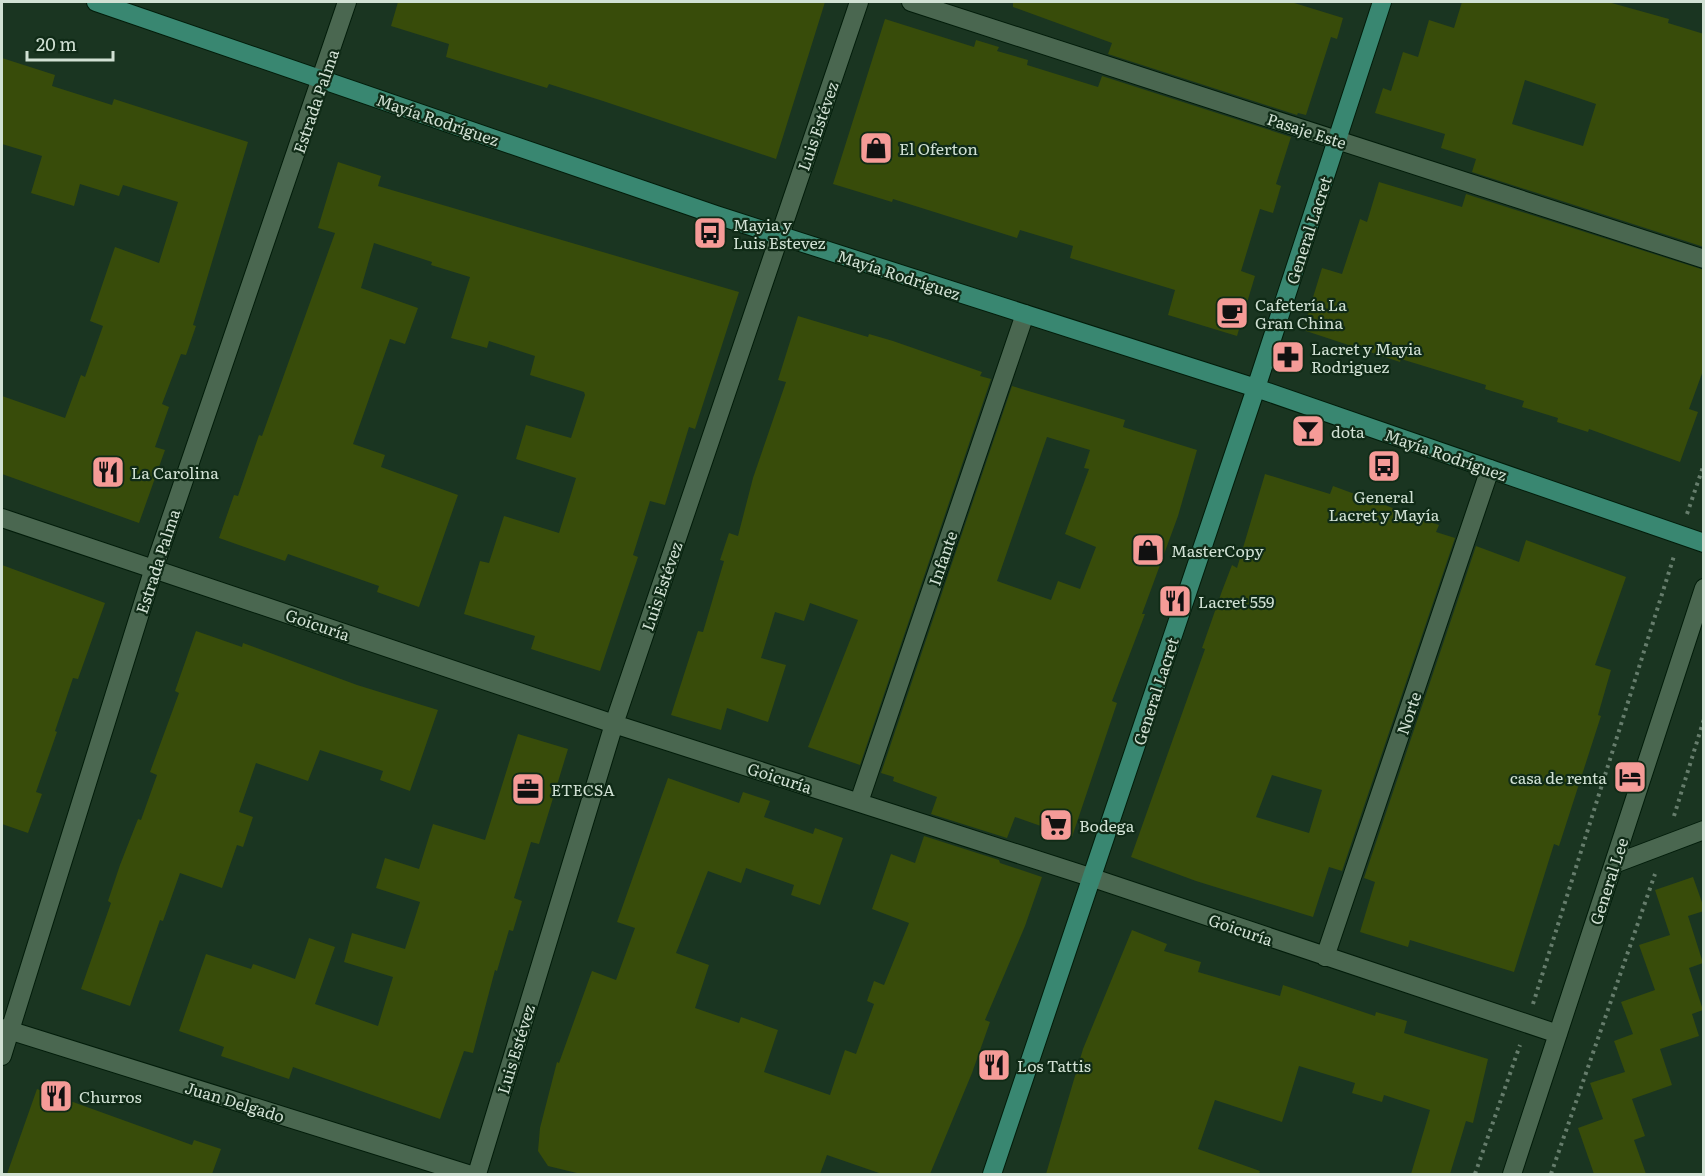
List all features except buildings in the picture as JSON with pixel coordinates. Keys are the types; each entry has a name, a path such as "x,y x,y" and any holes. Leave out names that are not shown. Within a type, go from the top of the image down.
{"main road":[{"name":"Mayía Rodríguez","path":"96,2 780,236 1256,388 1704,543"},
{"name":"General Lacret","path":"992,1174 1093,878 1382,2"}],"street":[{"name":"Estrada Palma","path":"2,1056 6,1029 154,567 323,80 347,2"},
{"name":"Luis Estévez","path":"477,1174 614,724 859,2"},
{"name":"Pasaje Este","path":"911,2 1704,259"},
{"name":"Infante","path":"859,802 1025,314"},
{"name":"Norte","path":"1325,957 1490,469"},
{"name":"Goicuría","path":"2,518 154,567 614,724 1093,878 1558,1034"},
{"name":"General Lee","path":"1512,1174 1614,864 1700,618 1704,588"},
{"path":"1614,864 1704,830"},
{"name":"Juan Delgado","path":"6,1029 468,1174"}],"path":[{"path":"1475,1174 1527,1023 1704,464"},
{"path":"1551,1174 1665,844 1704,719"}],"place":[{"name":"El Oferton","path":"876,148"},
{"name":"Mayia y Luis Estevez","path":"710,233"},
{"name":"Cafetería La Gran China","path":"1232,313"},
{"name":"Lacret y Mayia Rodriguez","path":"1288,357"},
{"name":"dota","path":"1308,431"},
{"name":"General Lacret y Mayía","path":"1384,466"},
{"name":"La Carolina","path":"108,472"},
{"name":"MasterCopy","path":"1148,550"},
{"name":"Lacret 559","path":"1175,601"},
{"name":"casa de renta","path":"1630,777"},
{"name":"ETECSA","path":"528,789"},
{"name":"Bodega","path":"1056,825"},
{"name":"Los Tattis","path":"994,1065"},
{"name":"Churros","path":"56,1096"}]}
